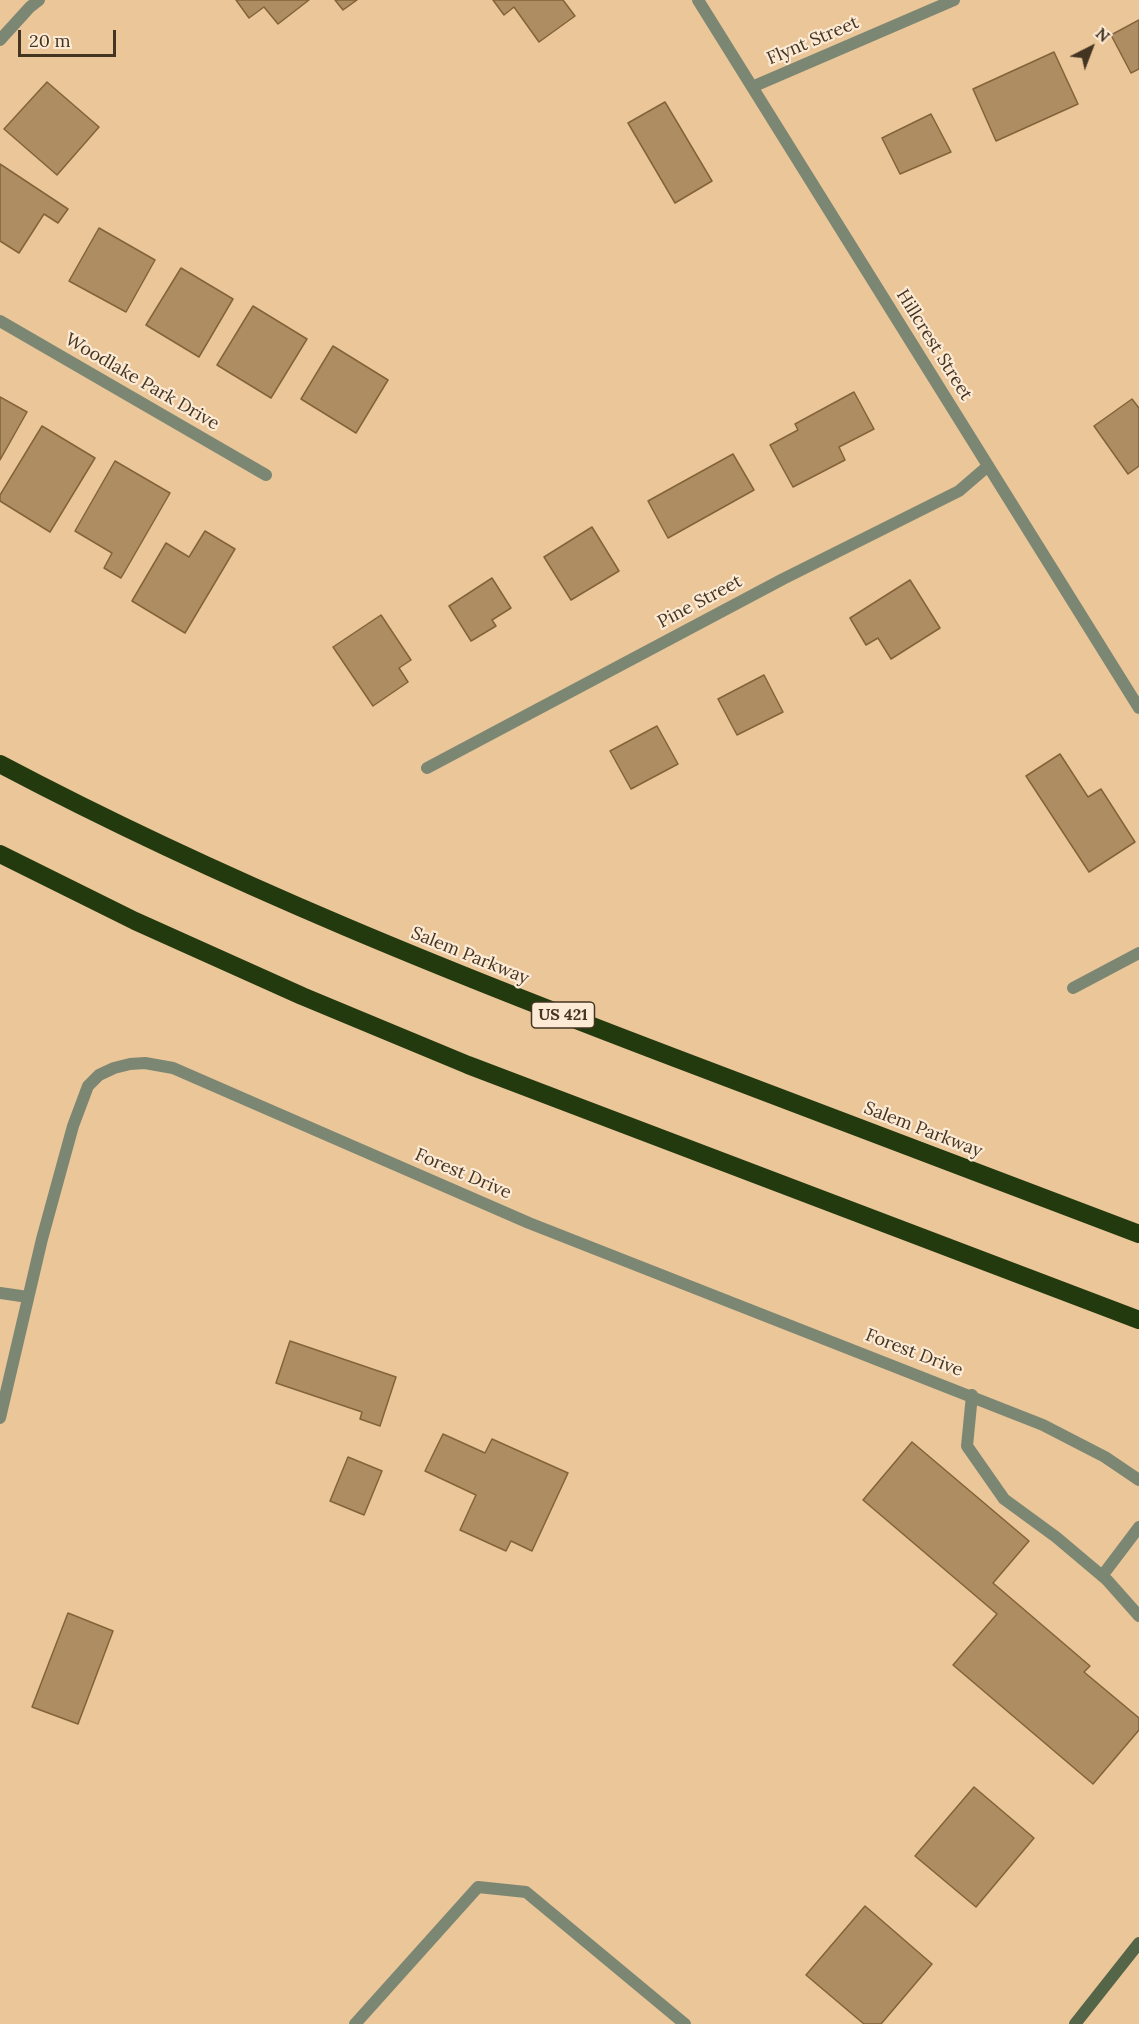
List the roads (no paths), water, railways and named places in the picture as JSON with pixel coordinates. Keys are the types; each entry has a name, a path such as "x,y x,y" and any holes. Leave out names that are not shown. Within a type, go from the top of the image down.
{"highway":[{"name":"Salem Parkway","path":"0,764 169,848 334,922 487,986 1139,1234"},
{"path":"0,854 135,921 303,996 468,1065 1139,1320"}],"main road":[{"path":"1075,2024 1139,1943"}],"street":[{"path":"0,40 39,0"},
{"name":"Hillcrest Street","path":"698,0 1139,708"},
{"name":"Flynt Street","path":"752,87 954,0"},
{"name":"Woodlake Park Drive","path":"0,321 266,475"},
{"name":"Pine Street","path":"427,768 783,579 959,491 988,466"},
{"path":"1073,988 1139,953"},
{"name":"Forest Drive","path":"0,1418 42,1239 70,1138 88,1086 99,1075 114,1068 145,1063 173,1068 529,1223 972,1395 1043,1425 1105,1457 1139,1480"},
{"path":"0,1293 28,1298"},
{"path":"972,1395 967,1446 1004,1498 1056,1537 1102,1576 1139,1616"},
{"path":"1102,1576 1139,1527"},
{"path":"354,2024 478,1887 526,1892 685,2024"}]}
